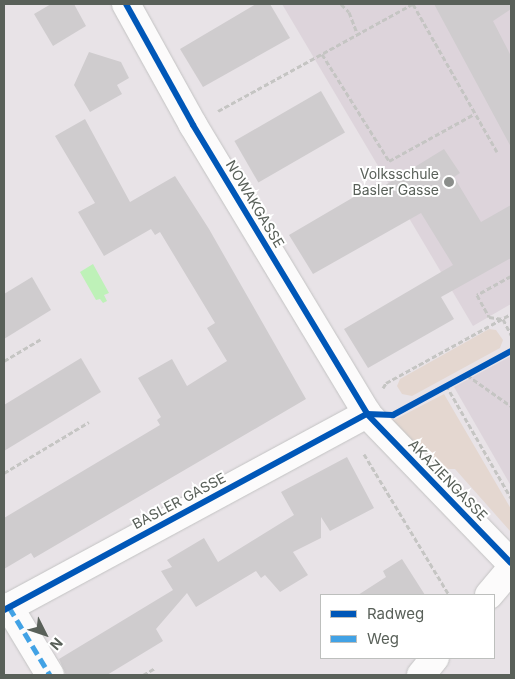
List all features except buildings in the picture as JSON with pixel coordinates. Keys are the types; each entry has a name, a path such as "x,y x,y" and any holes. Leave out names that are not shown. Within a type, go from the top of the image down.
{"street":[{"name":"NOWAKGASSE","path":"126,4 357,420"},
{"name":"AKAZIENGASSE","path":"357,420 511,563"},
{"name":"BASLER GASSE","path":"6,609 357,420"},
{"path":"490,594 511,569"},
{"path":"6,609 50,675"},
{"path":"420,675 434,659"}],"path":[{"path":"341,4 348,12 358,35"},
{"path":"193,125 414,4 497,152"},
{"path":"322,54 389,161 474,114"},
{"path":"503,319 489,317 477,295 511,276"},
{"path":"448,594 357,420 386,383 511,314"},
{"path":"503,319 511,335"},
{"path":"4,361 41,339"},
{"path":"467,375 511,406"},
{"path":"446,385 511,498"},
{"path":"4,473 89,422"},
{"path":"143,675 155,668"}],"shaded area":[{"name":"Volksschule Basler Gasse","path":"282,4 511,4 511,304 473,326"},
{"path":"93,264 109,293 104,295 107,301 103,303 100,299 96,300 80,272"},
{"path":"489,329 496,330 503,340 500,348 412,396 402,394 397,386 400,379"},
{"path":"511,356 511,486 454,387"},
{"path":"444,394 511,509 511,532 455,469 437,469 392,421"}],"marked path":[{"path":"9,607 50,675"}],"cycle path":[{"path":"126,4 193,125 367,414 511,563"},
{"path":"4,610 367,414 393,415 511,351"}],"place":[{"name":"Volksschule Basler Gasse","path":"449,182"}]}
